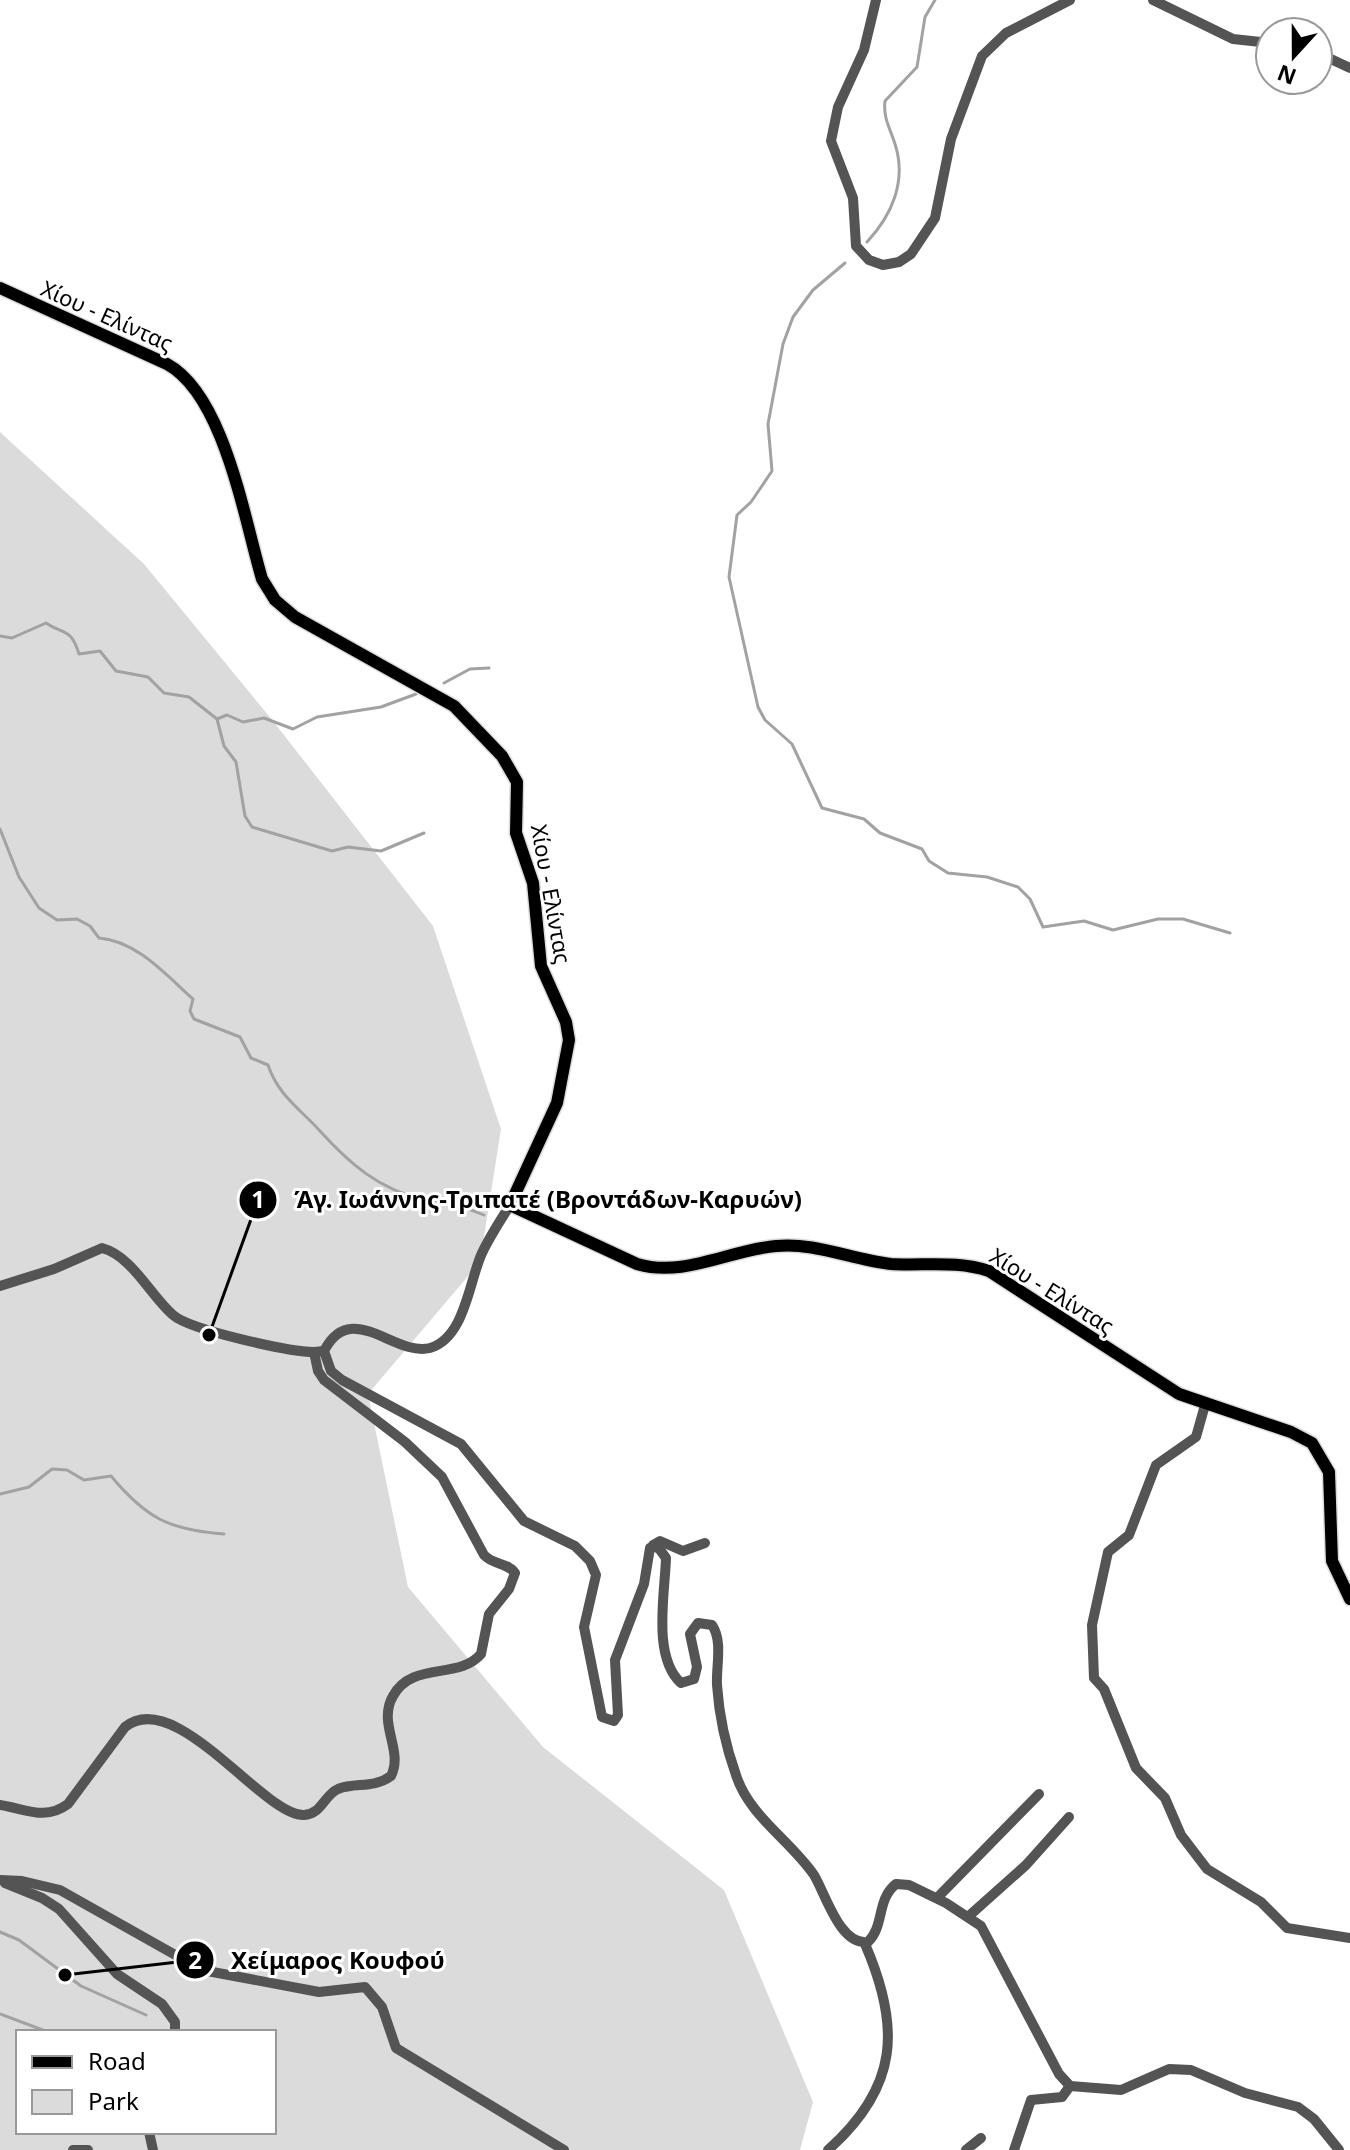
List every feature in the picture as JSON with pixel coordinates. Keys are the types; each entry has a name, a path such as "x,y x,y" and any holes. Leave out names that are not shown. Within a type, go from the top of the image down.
{"main road":[{"name":"Χίου - Ελίντας","path":"0,288 167,364 189,379 216,423 262,579 275,600 330,639 451,704 485,737 514,775 520,789 516,833 533,883 541,966 566,1022 569,1040 557,1103 510,1205 624,1258 655,1268 699,1264 785,1245 890,1264 972,1265 989,1271 1161,1384 1205,1405 1291,1432 1318,1450 1329,1472 1332,1561 1350,1599"}],"street":[{"path":"876,0 859,64 838,107 831,141 851,192 856,246 869,260 883,265 899,262 911,254 935,218 951,139 982,56 1006,33 1070,0"},
{"path":"1153,0 1233,39 1254,41"},
{"path":"0,1805 43,1815 58,1811 68,1804 125,1727 139,1719 150,1719 184,1733 218,1753 287,1811 305,1815 313,1813 336,1790 375,1786 391,1776 395,1756 386,1720 391,1700 399,1687 422,1674 470,1663 481,1654 489,1614 509,1589 515,1573 510,1567 486,1558 442,1477 405,1442 324,1380 318,1371 319,1351 335,1336 354,1329 378,1333 417,1348 442,1341 461,1314 482,1252 510,1205"},
{"path":"0,1286 54,1269 102,1248 119,1257 177,1318 272,1346 319,1351"},
{"path":"319,1351 327,1365 342,1380 461,1444 524,1521 575,1546 590,1561 596,1575 584,1634 598,1687 598,1708 602,1717 611,1722 617,1718 619,1708 615,1660 644,1584 652,1547 660,1541 683,1551 705,1543"},
{"path":"1205,1405 1196,1437 1156,1465 1129,1535 1108,1552 1092,1625 1094,1678 1104,1689 1118,1730 1140,1774 1165,1798 1181,1835 1207,1869 1261,1902 1287,1928 1350,1938"},
{"path":"652,1547 662,1550 666,1558 664,1642 672,1672 681,1683 694,1679 697,1667 690,1634 698,1623 712,1625 718,1636 717,1686 723,1726 742,1791 812,1873 843,1928 865,1944 884,1988 889,2051 853,2129 828,2150"},
{"path":"937,1898 1039,1794"},
{"path":"970,1915 1026,1865 1069,1817"},
{"path":"0,1881 42,1898 59,1909 117,1974 162,2004 175,2022 175,2030"},
{"path":"0,1881 22,1881 60,1890 202,1970 319,1992 365,1987 382,2007 396,2048 564,2150"},
{"path":"865,1944 877,1929 884,1895 896,1884 909,1885 970,1915 988,1936 1053,2062 1070,2086"},
{"path":"1070,2086 1121,2090 1169,2069 1191,2070 1245,2093 1298,2107 1314,2119 1339,2150"},
{"path":"1014,2150 1031,2100 1062,2097 1070,2086"},
{"path":"966,2150 981,2138"},
{"path":"73,2150 88,2150"}],"green space":[{"path":"0,432 144,564 273,721 433,926 501,1129 480,1262 368,1394 408,1587 543,1747 724,1890 813,2102 800,2150 0,2150"}],"waterway":[{"path":"867,242 890,209 898,184 898,158 886,118 885,101 917,67 925,17 935,0"},
{"path":"845,263 813,290 793,317 783,344 768,424 772,471 751,502 737,515 729,577 758,707 765,720 792,744 822,808 864,819 880,833 922,849 929,861 948,873 987,877 1018,887 1030,899 1043,927 1084,921 1113,930 1158,919 1183,919 1230,933"},
{"path":"0,636 12,638 46,623 70,635 79,654 100,651 116,671 148,677 164,693 189,697 217,719 227,715 243,722 264,718 293,729 317,717 381,707 416,694"},
{"path":"444,683 470,669 489,668"},
{"path":"217,719 224,746 236,762 245,816 252,827 332,851 348,847 381,851 424,833"},
{"path":"0,829 19,877 39,908 57,920 77,919 90,926 99,938 126,945 150,961 193,999 190,1011 194,1019 240,1037 251,1058 268,1065 277,1085 290,1101 366,1174 408,1195 484,1215"},
{"path":"0,1494 29,1487 52,1469 67,1470 84,1480 111,1476 136,1502 160,1519 188,1529 224,1534"},
{"path":"0,1932 19,1940 81,1986 146,2015"},
{"path":"0,2014 43,2030"}],"place":[{"name":"Άγ. Ιωάννης-Τριπατέ (Βροντάδων-Καρυών)","path":"209,1335"},
{"name":"Χείμαρος Κουφού","path":"65,1975"}]}
